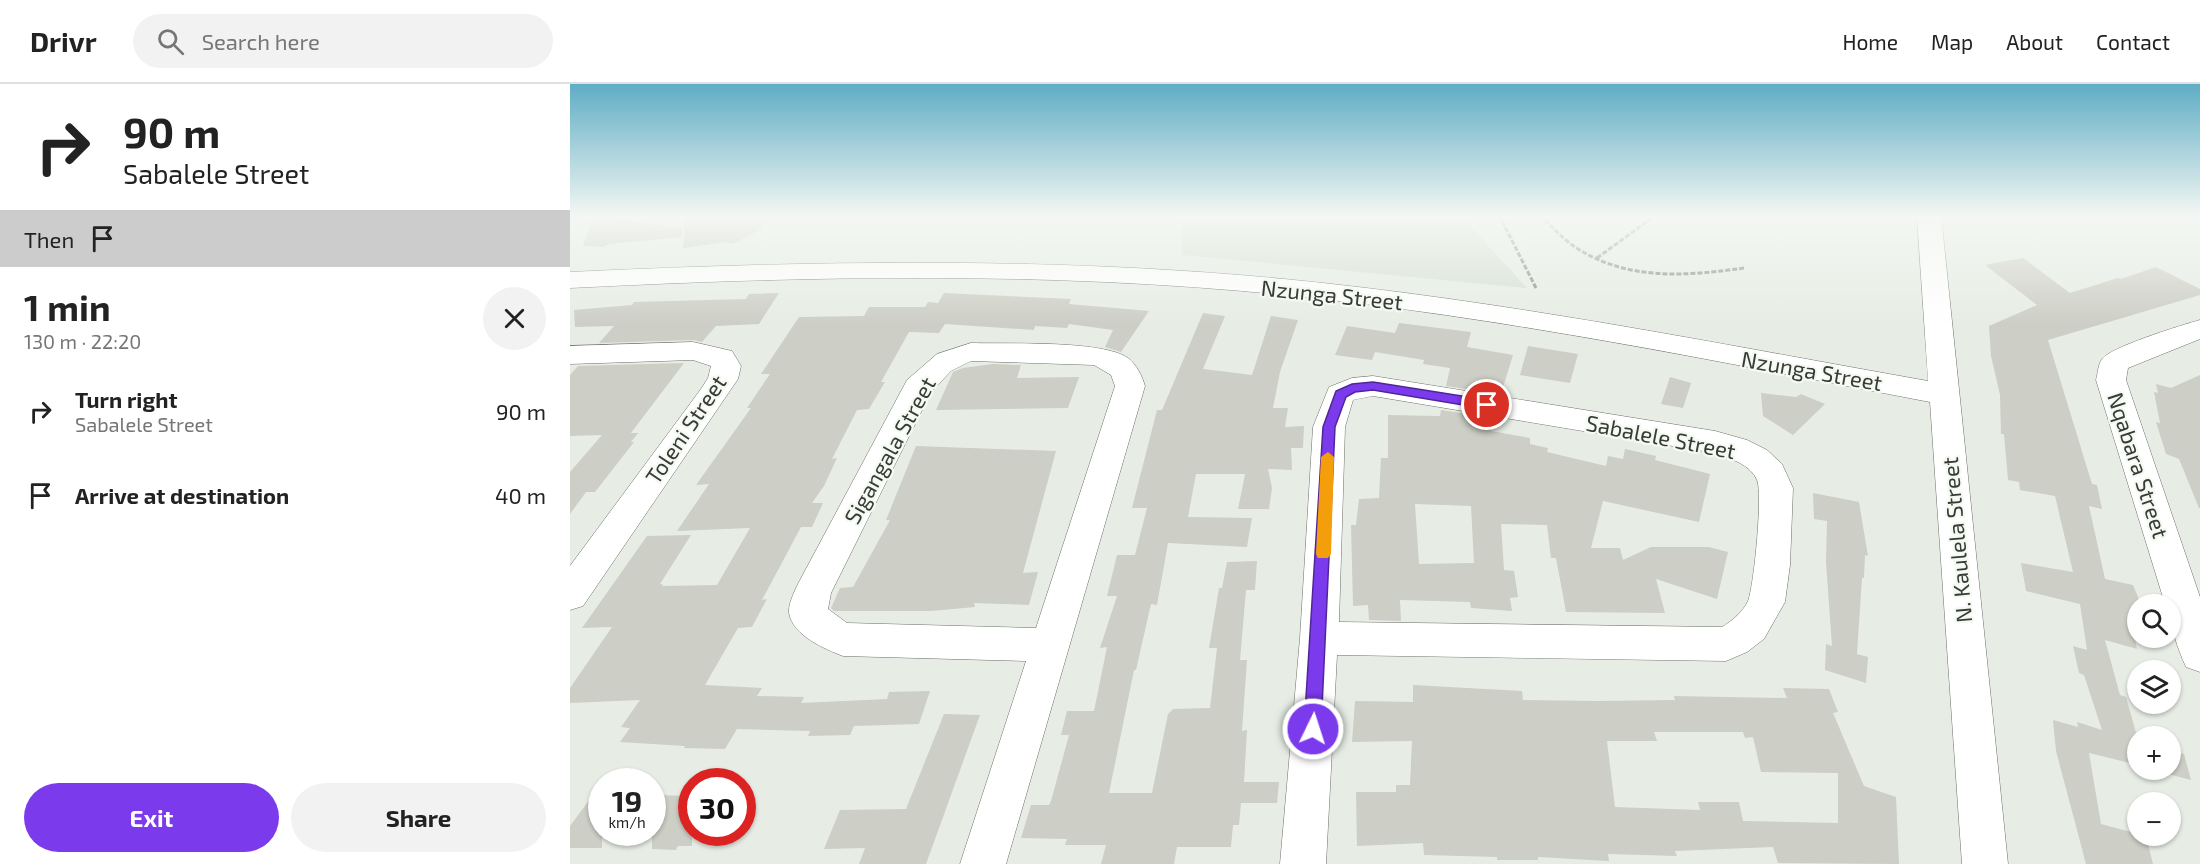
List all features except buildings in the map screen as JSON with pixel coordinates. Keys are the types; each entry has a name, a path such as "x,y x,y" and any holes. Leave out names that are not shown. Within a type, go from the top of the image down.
{"street":[{"name":"N. Kaulela Street","path":"1932,251 1985,864"},
{"name":"Nzunga Street","path":"570,280 770,271 884,269 984,270 1190,279 1336,293 1510,315 1943,394"},
{"name":"Nqabara Street","path":"2200,329 2129,354 2114,363 2111,380 2200,655"},
{"name":"Toleni Street","path":"570,355 693,351 722,358 726,366 723,379 712,396 570,595"},
{"name":"Sigangala Street","path":"983,864 1052,645 1130,386 1127,372 1113,361 1094,356 971,352 957,355 935,368 918,387 812,592 808,613 824,629 843,639 1052,645"},
{"name":"Sabalele Street","path":"1303,864 1319,638 1329,427 1340,394 1352,388 1373,386 1714,442 1736,447 1758,459 1768,469 1776,486 1768,599 1757,621 1742,636 1726,644 1319,638"}],"path":[{"path":"1516,251 1536,288"},
{"path":"1583,251 1626,272 1666,276 1744,268"},
{"path":"1597,258 1606,251"}],"shaded area":[{"path":"1182,251 1493,251 1527,288 1182,255"}],"slow traffic":[{"path":"1323,554 1328,457"}],"route":[{"path":"1313,729 1329,427 1334,406 1340,394 1352,388 1373,386 1487,405"}]}
